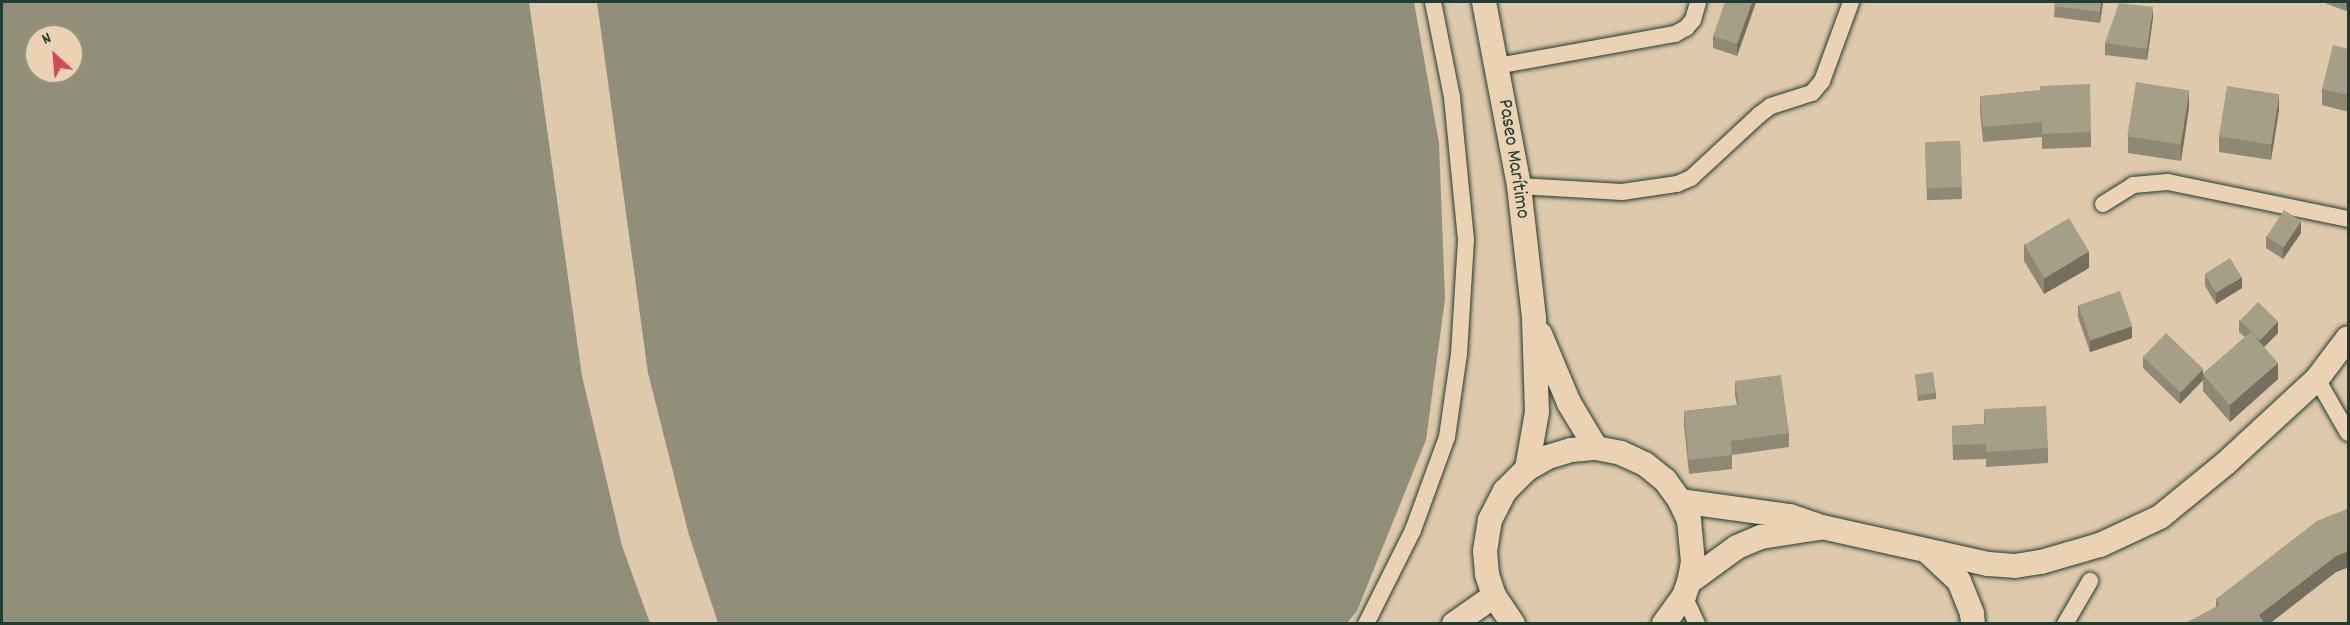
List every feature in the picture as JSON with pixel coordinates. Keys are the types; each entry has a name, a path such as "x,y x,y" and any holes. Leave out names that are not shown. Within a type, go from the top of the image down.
{"main road":[{"name":"Paseo Marítimo","path":"1484,2 1519,186 1534,318 1537,412 1527,469"},
{"name":"Paseo Marítimo","path":"1534,318 1569,403 1596,448"},
{"path":"1680,501 1790,516 1822,527 1988,564 2015,566 2042,562 2100,545 2160,517 2226,463 2317,379 2349,338"},
{"path":"1513,624 1494,596 1487,574 1485,551 1490,520 1505,491 1527,469 1548,457 1571,450 1596,448 1621,453 1645,464 1665,480 1680,501 1689,520 1694,562 1687,589 1665,624"},
{"path":"1687,589 1737,547 1761,537 1822,527"},
{"path":"1927,552 1948,568 1959,581 1972,614 1973,624"},
{"path":"1454,624 1494,596"}],"street":[{"path":"1366,624 1413,530 1447,437 1459,354 1466,240 1452,97 1433,2"},
{"path":"1497,66 1674,34 1686,28 1693,20 1698,2"},
{"path":"1519,186 1622,192 1677,184 1691,178 1765,110 1812,93 1822,81 1851,2"},
{"path":"2103,204 2133,185 2168,182 2349,219"},
{"path":"2317,379 2349,433"},
{"path":"2065,624 2090,581"},
{"path":"1687,589 1697,624"}],"shaded area":[{"path":"2,2 1414,2 1439,143 1445,299 1426,440 1357,611 1347,623 2,623"}],"pier":[{"path":"529,2 597,2 648,373 689,535 718,623 650,623 622,546 582,376"}],"building":[{"path":"1725,2 1752,2 1737,44 1713,36"},
{"path":"2055,2 2101,2 2100,12 2054,6"},
{"path":"2119,3 2153,7 2147,49 2105,43"},
{"path":"2333,45 2349,49 2349,95 2322,89"},
{"path":"2136,82 2189,90 2181,145 2127,136"},
{"path":"2090,84 2091,132 2042,134 2042,122 1983,127 1980,96 2040,90 2040,86"},
{"path":"2227,86 2279,94 2271,145 2219,136"},
{"path":"1960,141 1962,187 1927,188 1925,142"},
{"path":"2284,210 2301,221 2283,248 2267,237"},
{"path":"2069,218 2089,251 2045,278 2024,245"},
{"path":"2230,258 2242,277 2216,293 2205,274"},
{"path":"2120,291 2132,326 2090,340 2078,305"},
{"path":"2258,302 2278,321 2260,340 2240,321"},
{"path":"2251,332 2278,363 2230,405 2203,374"},
{"path":"2166,333 2203,369 2180,393 2143,357"},
{"path":"1933,372 1936,393 1918,395 1915,375"},
{"path":"1781,375 1789,433 1731,441 1732,455 1689,460 1684,411 1739,405 1735,381"},
{"path":"2046,406 2048,448 1986,452 1986,444 1953,445 1952,426 1985,424 1984,409"},
{"path":"2349,508 2349,551 2336,556 2259,615 2265,624 2184,624 2220,605 2216,599 2317,521"}]}
